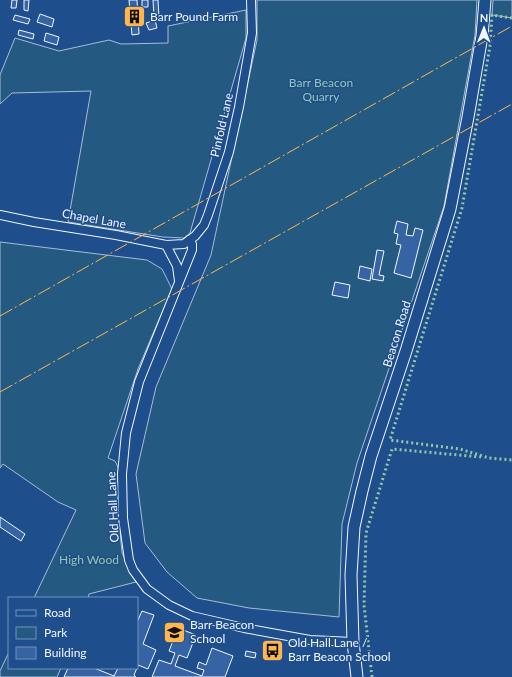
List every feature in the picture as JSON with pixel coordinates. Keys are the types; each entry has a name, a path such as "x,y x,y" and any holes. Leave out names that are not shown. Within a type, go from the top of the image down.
{"main road":[{"name":"Beacon Road","path":"357,677 353,642 351,575 354,527 371,456 406,351 450,209 482,36 485,0"}],"street":[{"name":"Pinfold Lane","path":"187,242 204,225 229,152 239,107 252,33 251,0"},
{"name":"Chapel Lane","path":"0,215 166,245 187,242"},
{"name":"Old Hall Lane","path":"187,242 192,244 192,250 140,382 126,433 122,474 123,518 129,560 133,570 147,589 169,605 192,616 244,628 310,640 353,642"},
{"path":"166,245 177,266 179,284"}],"green space":[{"name":"Barr Beacon Quarry","path":"257,0 477,0 475,35 444,206 357,463 342,524 339,617 249,608 197,598 167,572 145,543 136,474 156,387 211,255 257,40"},
{"path":"493,0 512,0 512,18 492,15"},
{"path":"246,10 246,38 190,233 184,238 163,237 68,222 91,91 12,93 0,104 0,75 15,38 59,51 109,40 121,44 168,43 168,26"},
{"name":"High Wood","path":"0,242 147,260 162,269 172,289 138,369 108,458 115,461 119,469 118,509 122,553 136,582 89,594 88,597 34,597 76,510 58,502 3,464 0,468"},
{"path":"8,654 8,669 61,669 57,677 0,677 0,671"}],"building":[{"path":"12,0 17,0 16,8 11,8"},
{"path":"24,0 29,0 28,11 24,10"},
{"name":"Barr Pound Farm","path":"129,0 137,0 139,34 132,35"},
{"name":"Barr Pound Farm","path":"142,0 148,0 148,7 142,7"},
{"name":"Barr Pound Farm","path":"153,0 158,0 159,17 154,17"},
{"path":"40,14 54,19 52,27 37,22"},
{"path":"15,15 30,19 28,24 13,20"},
{"name":"Barr Pound Farm","path":"155,20 157,28 149,30 146,23"},
{"path":"19,30 34,34 33,39 18,35"},
{"path":"46,33 59,37 57,45 44,41"},
{"path":"397,221 408,224 406,235 413,236 415,228 423,230 411,278 394,273 401,245 396,244 398,234 394,233"},
{"path":"377,250 384,251 379,275 384,276 383,281 372,279"},
{"path":"360,266 372,269 370,281 358,278"},
{"path":"335,282 350,285 348,298 332,295"},
{"path":"0,517 25,534 21,541 0,527"},
{"path":"142,611 154,615 143,644 156,650 148,669 138,665 138,620"},
{"path":"178,628 196,635 187,658 179,655 175,666 202,676 204,670 197,668 199,662 206,665 212,648 233,656 225,677 152,677 159,660 171,664 175,653 169,651"},
{"path":"246,651 256,653 255,658 245,656"},
{"path":"68,669 96,669 114,676 118,669 137,669 134,675 136,677 64,677"}],"hedge":[{"path":"512,18 492,15 490,46 462,208 390,440 460,449 489,458 512,460"},
{"path":"372,677 364,605 366,533 392,449 481,457"}],"power":[{"path":"0,316 512,26"},
{"path":"0,392 512,104"}],"place":[{"name":"Barr Pound Farm","path":"134,17"},
{"name":"Barr Beacon School","path":"175,632"},
{"name":"Old Hall Lane / Barr Beacon School","path":"273,650"}]}
